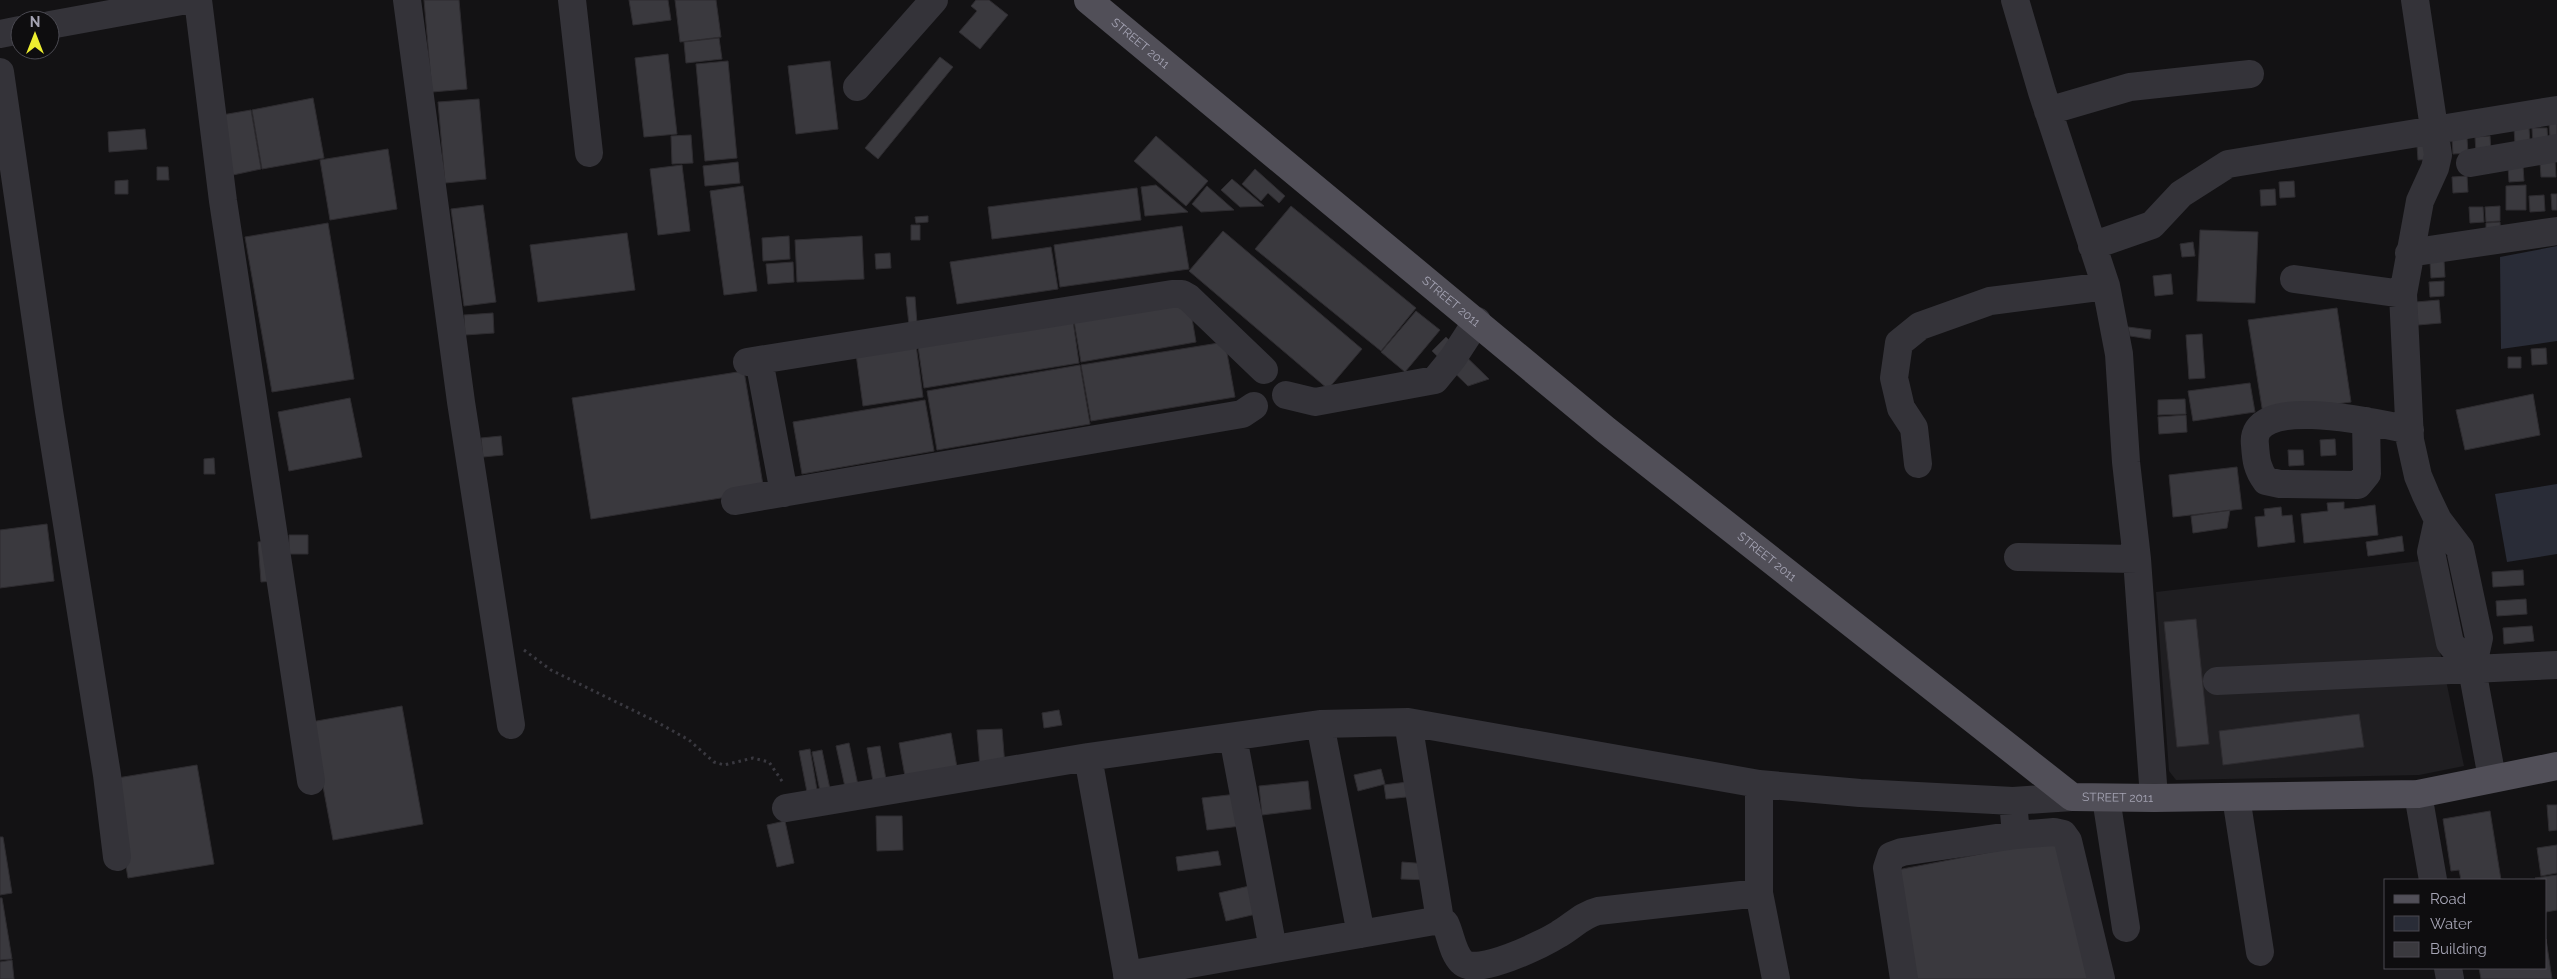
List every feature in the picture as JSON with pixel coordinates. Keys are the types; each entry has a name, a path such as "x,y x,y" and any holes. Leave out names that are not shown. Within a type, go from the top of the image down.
{"main road":[{"name":"STREET 2011","path":"1088,0 1606,430 2072,797 2154,798 2418,794 2557,766"}],"street":[{"path":"60,22 186,0"},
{"path":"198,0 223,201 311,781"},
{"path":"407,0 461,402 511,724"},
{"path":"572,0 589,153"},
{"path":"857,87 934,0"},
{"path":"2015,0 2048,111 2106,286 2119,354 2126,462 2137,559 2154,798"},
{"path":"2415,0 2436,131 2438,155 2436,168 2420,201 2409,253 2404,294 2410,430 2418,476 2438,520 2431,552 2450,643 2472,669 2492,778"},
{"path":"0,72 49,411 107,775 117,857"},
{"path":"2048,111 2130,87 2250,74"},
{"path":"2092,246 2152,225 2181,194 2228,164 2557,110"},
{"path":"2470,163 2557,148"},
{"path":"2409,253 2557,231"},
{"path":"2294,279 2404,294"},
{"path":"1918,464 1914,428 1901,408 1894,378 1899,343 1920,326 1990,301 2106,286"},
{"path":"784,492 753,361 1172,294 1182,294 1189,298 1264,370"},
{"path":"1286,395 1315,402 1435,380 1453,358 1477,321"},
{"path":"1264,370 1270,370 1282,377 1286,395 1283,401 1273,409 1266,410 1254,406 1247,394 1246,388 1252,376 1264,370"},
{"path":"735,501 1242,414 1254,406"},
{"path":"2366,422 2410,430"},
{"path":"2018,558 2137,559"},
{"path":"2217,681 2557,665"},
{"path":"789,807 1088,757 1320,724 1408,722 1760,784 1860,793 2013,801 2072,797"},
{"path":"1408,722 1440,920 1447,927 1462,962 1474,967 1536,947 1572,926 1584,914 1759,893"},
{"path":"1320,724 1361,934"},
{"path":"1233,737 1273,950"},
{"path":"1088,757 1128,977 1440,920"},
{"path":"1760,784 1759,893 1776,979"},
{"path":"2418,794 2433,879"},
{"path":"2236,797 2260,952"},
{"path":"2106,798 2126,928"},
{"path":"2013,801 2016,835"},
{"path":"1904,979 1887,868 1891,856 1902,852 2016,835 2054,832 2063,834 2068,841 2101,979"}],"path":[{"path":"523,649 550,670 655,721 689,740 714,762 724,766 753,758 769,762 783,780 789,807"}],"shaded area":[{"path":"2421,561 2464,766 2419,775 2176,780 2169,771 2156,592"}],"water":[{"path":"2557,246 2557,341 2501,349 2500,257"},
{"path":"2557,484 2557,554 2507,562 2495,494"}],"building":[{"path":"424,0 459,0 467,89 432,92"},
{"path":"629,0 668,0 671,20 633,25"},
{"path":"675,0 716,0 721,37 680,42"},
{"path":"976,0 989,0 1008,15 980,49 959,32 977,11 971,6"},
{"path":"719,38 722,59 686,63 684,42"},
{"path":"668,54 677,134 644,137 635,58"},
{"path":"940,57 953,67 878,159 865,148"},
{"path":"728,61 737,158 705,161 696,64"},
{"path":"830,61 838,129 796,134 788,66"},
{"path":"313,98 324,158 262,169 252,110"},
{"path":"479,99 486,179 445,183 438,102"},
{"path":"251,110 261,169 233,175 222,115"},
{"path":"2549,122 2557,122 2557,138 2550,138"},
{"path":"2514,128 2529,128 2530,143 2515,144"},
{"path":"2532,128 2547,128 2548,143 2533,144"},
{"path":"145,129 147,149 109,152 108,132"},
{"path":"691,135 693,163 672,164 671,136"},
{"path":"1156,136 1208,181 1186,206 1134,161"},
{"path":"2490,136 2491,152 2476,153 2475,137"},
{"path":"2452,138 2467,138 2468,153 2453,154"},
{"path":"2432,144 2433,159 2418,160 2417,145"},
{"path":"388,149 397,209 330,220 320,160"},
{"path":"2555,161 2556,177 2541,177 2540,162"},
{"path":"738,162 740,183 705,186 703,166"},
{"path":"682,165 690,231 658,235 650,169"},
{"path":"2508,166 2523,166 2524,181 2509,182"},
{"path":"157,167 168,167 169,180 157,180"},
{"path":"1255,169 1285,196 1279,203 1268,193 1261,201 1242,184"},
{"path":"2467,176 2468,192 2453,193 2452,177"},
{"path":"1232,179 1264,206 1240,207 1221,190"},
{"path":"128,180 128,194 115,194 115,181"},
{"path":"2294,181 2295,197 2280,198 2279,182"},
{"path":"1156,185 1188,212 1145,216 1141,187"},
{"path":"2526,185 2526,210 2506,210 2506,186"},
{"path":"743,186 757,291 724,295 710,191"},
{"path":"1207,186 1234,210 1201,212 1192,204"},
{"path":"1137,188 1141,220 992,239 988,207"},
{"path":"2275,189 2276,205 2261,206 2260,190"},
{"path":"2551,194 2557,194 2557,210 2552,210"},
{"path":"2544,195 2545,211 2530,212 2529,196"},
{"path":"483,205 496,302 464,306 451,209"},
{"path":"1291,206 1416,308 1381,351 1255,249"},
{"path":"2500,206 2500,221 2486,222 2485,207"},
{"path":"2469,207 2483,207 2484,222 2470,223"},
{"path":"928,216 928,222 916,223 915,217"},
{"path":"2500,222 2501,237 2486,238 2486,223"},
{"path":"328,223 354,379 272,392 245,237"},
{"path":"911,225 920,225 920,240 911,240"},
{"path":"1182,226 1189,269 1060,287 1054,245"},
{"path":"2200,230 2258,232 2255,303 2197,301"},
{"path":"1223,231 1362,349 1328,389 1189,271"},
{"path":"627,233 635,290 538,302 530,245"},
{"path":"789,236 790,259 763,261 762,238"},
{"path":"862,236 864,279 797,282 795,240"},
{"path":"2193,242 2195,256 2182,257 2180,244"},
{"path":"1051,247 1058,289 957,304 950,262"},
{"path":"890,253 891,268 876,269 875,254"},
{"path":"2444,261 2445,277 2431,278 2430,262"},
{"path":"793,262 794,282 768,284 766,264"},
{"path":"2171,274 2173,294 2155,296 2153,276"},
{"path":"2444,281 2444,296 2430,297 2429,282"},
{"path":"906,297 915,297 917,324 909,325"},
{"path":"2439,300 2441,323 2418,325 2416,302"},
{"path":"1189,301 1196,342 1081,362 1074,321"},
{"path":"2337,308 2351,402 2263,414 2248,320"},
{"path":"1416,311 1440,330 1405,372 1381,352"},
{"path":"493,313 494,333 465,335 464,315"},
{"path":"1073,321 1079,363 924,388 918,346"},
{"path":"2128,327 2151,330 2150,339 2130,336"},
{"path":"2202,334 2205,378 2189,379 2186,335"},
{"path":"1446,337 1489,379 1468,386 1432,351"},
{"path":"1225,342 1235,397 1091,421 1081,365"},
{"path":"916,345 923,397 863,406 856,354"},
{"path":"2546,348 2547,364 2532,365 2531,349"},
{"path":"2508,357 2521,357 2521,368 2508,368"},
{"path":"1080,365 1090,424 937,450 927,391"},
{"path":"744,371 764,491 591,519 572,398"},
{"path":"2250,383 2255,412 2193,421 2188,391"},
{"path":"2533,394 2540,435 2465,450 2456,410"},
{"path":"350,398 362,457 289,471 278,412"},
{"path":"2185,399 2186,414 2158,415 2158,400"},
{"path":"925,400 934,451 802,474 793,422"},
{"path":"2186,415 2187,432 2159,434 2158,417"},
{"path":"501,436 503,455 483,457 481,438"},
{"path":"2335,439 2336,455 2321,456 2320,440"},
{"path":"2288,450 2303,450 2304,465 2289,466"},
{"path":"214,458 215,474 204,474 204,459"},
{"path":"2237,467 2242,509 2173,517 2169,475"},
{"path":"2344,502 2344,509 2375,505 2378,535 2304,543 2301,514 2328,511 2327,503"},
{"path":"2281,507 2282,516 2292,515 2295,542 2258,547 2255,517 2265,516 2264,509"},
{"path":"2230,510 2227,528 2193,533 2191,516"},
{"path":"47,524 54,581 0,588 0,530"},
{"path":"289,535 308,535 308,554 289,554"},
{"path":"2402,536 2404,551 2368,556 2366,542"},
{"path":"270,541 273,581 261,582 258,542"},
{"path":"2523,570 2524,585 2493,587 2492,572"},
{"path":"2526,599 2527,614 2497,616 2496,601"},
{"path":"2196,619 2209,744 2177,747 2164,622"},
{"path":"2532,626 2534,641 2504,644 2503,628"},
{"path":"402,706 423,824 333,840 311,722"},
{"path":"1059,710 1062,725 1044,728 1042,713"},
{"path":"2359,714 2364,747 2223,765 2219,731"},
{"path":"1002,729 1005,766 980,768 977,730"},
{"path":"951,733 958,773 906,782 899,743"},
{"path":"849,743 858,785 845,787 836,746"},
{"path":"880,746 887,785 874,787 867,748"},
{"path":"810,749 817,790 807,792 799,751"},
{"path":"822,750 830,789 820,791 812,752"},
{"path":"197,765 214,864 128,878 111,779"},
{"path":"1381,769 1385,784 1358,791 1354,775"},
{"path":"1308,781 1311,809 1262,815 1259,786"},
{"path":"1415,781 1417,796 1386,799 1384,785"},
{"path":"1237,794 1241,826 1207,830 1202,798"},
{"path":"2547,805 2557,805 2557,830 2549,831"},
{"path":"2490,811 2501,879 2461,879 2459,870 2451,871 2443,819"},
{"path":"876,816 902,816 903,850 877,851"},
{"path":"785,821 794,863 777,867 767,825"},
{"path":"0,837 3,837 12,893 0,895"},
{"path":"2064,838 2091,979 1917,979 1897,870"},
{"path":"2557,845 2557,873 2541,876 2537,848"},
{"path":"1218,851 1221,865 1178,871 1176,857"},
{"path":"1402,862 1428,864 1428,880 1401,879"},
{"path":"2557,875 2557,910 2547,912 2547,879 2535,878"},
{"path":"1258,884 1265,912 1226,921 1219,893"},
{"path":"0,898 2,898 12,959 0,960"},
{"path":"2547,946 2552,979 2481,979 2479,969 2547,969"},
{"path":"12,960 14,979 0,979 0,962"}]}
